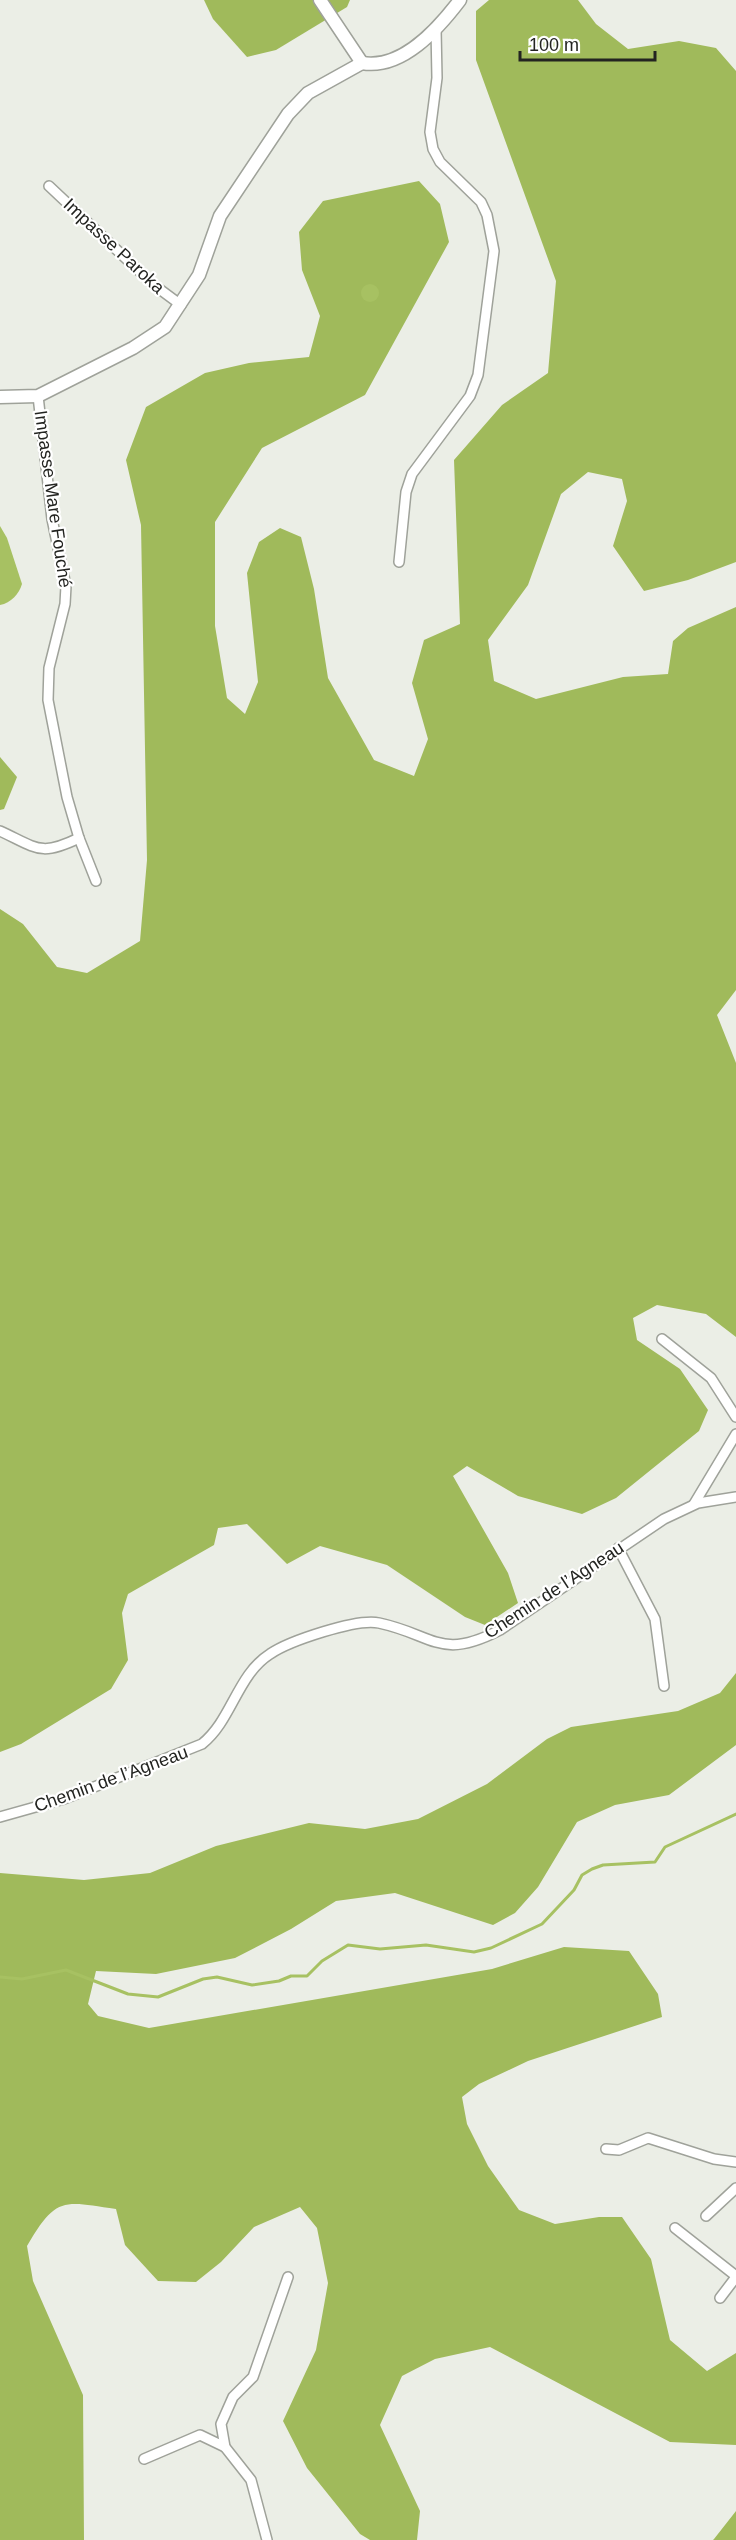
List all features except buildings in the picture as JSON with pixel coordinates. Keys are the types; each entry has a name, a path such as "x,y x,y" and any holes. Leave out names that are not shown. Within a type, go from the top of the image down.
{"main road":[{"path":"320,0 362,63"},
{"path":"0,397 38,396 133,348 165,327 199,275 220,216 288,114 308,93 362,63 382,65 396,59 436,30 460,0"}],"street":[{"path":"399,562 406,492 412,474 470,396 478,375 494,251 487,215 481,202 440,162 433,149 430,132 437,78 436,30"},
{"name":"Impasse Paroka","path":"50,186 154,285 180,305"},
{"name":"Impasse Mare Fouché","path":"38,396 52,519 66,586 65,604 49,668 48,700 63,777 79,838 96,881"},
{"path":"0,831 40,850 56,849 79,838"},
{"path":"662,1339 711,1378 736,1417"},
{"path":"694,1504 736,1434"},
{"name":"Chemin de l’Agneau","path":"0,1818 64,1799 202,1744 217,1730 255,1666 281,1648 359,1622 380,1623 439,1644 474,1642 501,1630 664,1518 694,1504 736,1497"},
{"path":"618,1548 655,1619 664,1686"},
{"path":"606,2149 619,2150 648,2138 714,2159 736,2162"},
{"path":"706,2216 736,2188"},
{"path":"675,2228 736,2276 720,2298"},
{"path":"267,2540 251,2480 225,2446 221,2424 233,2397 253,2377 288,2277"},
{"path":"144,2459 200,2435 225,2446"}],"shaded area":[{"path":"204,0 350,0 347,7 276,50 247,57 213,19"},
{"path":"489,0 578,0 596,24 628,49 679,41 716,48 736,71 736,562 688,580 644,591 613,546 627,501 622,479 588,472 561,494 528,585 488,640 494,681 536,699 623,677 668,674 673,641 688,628 736,607 736,990 717,1015 736,1063 736,1337 706,1314 657,1305 633,1318 637,1340 680,1369 708,1410 699,1431 616,1498 582,1514 518,1496 467,1466 453,1476 508,1573 518,1603 485,1625 465,1617 387,1565 320,1546 287,1564 247,1524 218,1528 214,1545 128,1594 122,1613 128,1660 111,1689 21,1744 0,1752 0,909 23,924 57,967 87,973 140,941 147,860 141,525 126,460 146,407 205,373 249,363 309,357 320,316 302,270 299,232 323,201 419,181 440,204 449,242 365,395 262,448 215,522 215,626 227,698 245,714 258,682 247,573 259,542 280,528 301,537 314,589 328,678 374,760 414,776 428,739 412,683 424,640 460,624 454,460 502,405 548,373 556,281 476,60 476,11"},
{"path":"370,284 376,287 379,293 376,299 370,302 364,299 361,293 364,287"},
{"path":"0,526 7,538 22,584 14,598 0,605"},
{"path":"0,757 17,777 4,809 0,810"},
{"path":"736,1673 736,1745 669,1795 615,1805 577,1822 538,1887 515,1913 493,1925 395,1893 336,1901 291,1929 235,1958 156,1974 96,1971 88,2004 98,2016 149,2028 492,1969 564,1947 629,1951 658,1994 662,2017 528,2061 479,2084 462,2097 467,2124 488,2166 519,2210 555,2224 599,2217 622,2217 651,2259 670,2340 707,2371 736,2353 736,2445 670,2442 490,2347 435,2359 402,2376 380,2425 420,2511 417,2540 370,2540 360,2534 307,2468 283,2421 316,2350 328,2283 317,2228 300,2207 254,2227 221,2262 196,2282 158,2281 125,2245 116,2209 72,2204 54,2210 27,2246 33,2281 83,2395 84,2540 0,2540 0,1873 84,1880 150,1873 216,1846 309,1823 365,1829 418,1819 487,1784 547,1739 571,1727 678,1711 720,1693"},
{"path":"736,2511 736,2540 713,2540 714,2539"}],"waterway":[{"path":"0,1977 22,1979 66,1970 128,1994 158,1997 203,1979 217,1977 252,1985 279,1981 291,1976 307,1976 322,1961 348,1945 380,1949 426,1945 474,1952 491,1948 542,1924 574,1890 582,1875 592,1869 603,1865 655,1862 665,1847 736,1814"}]}
